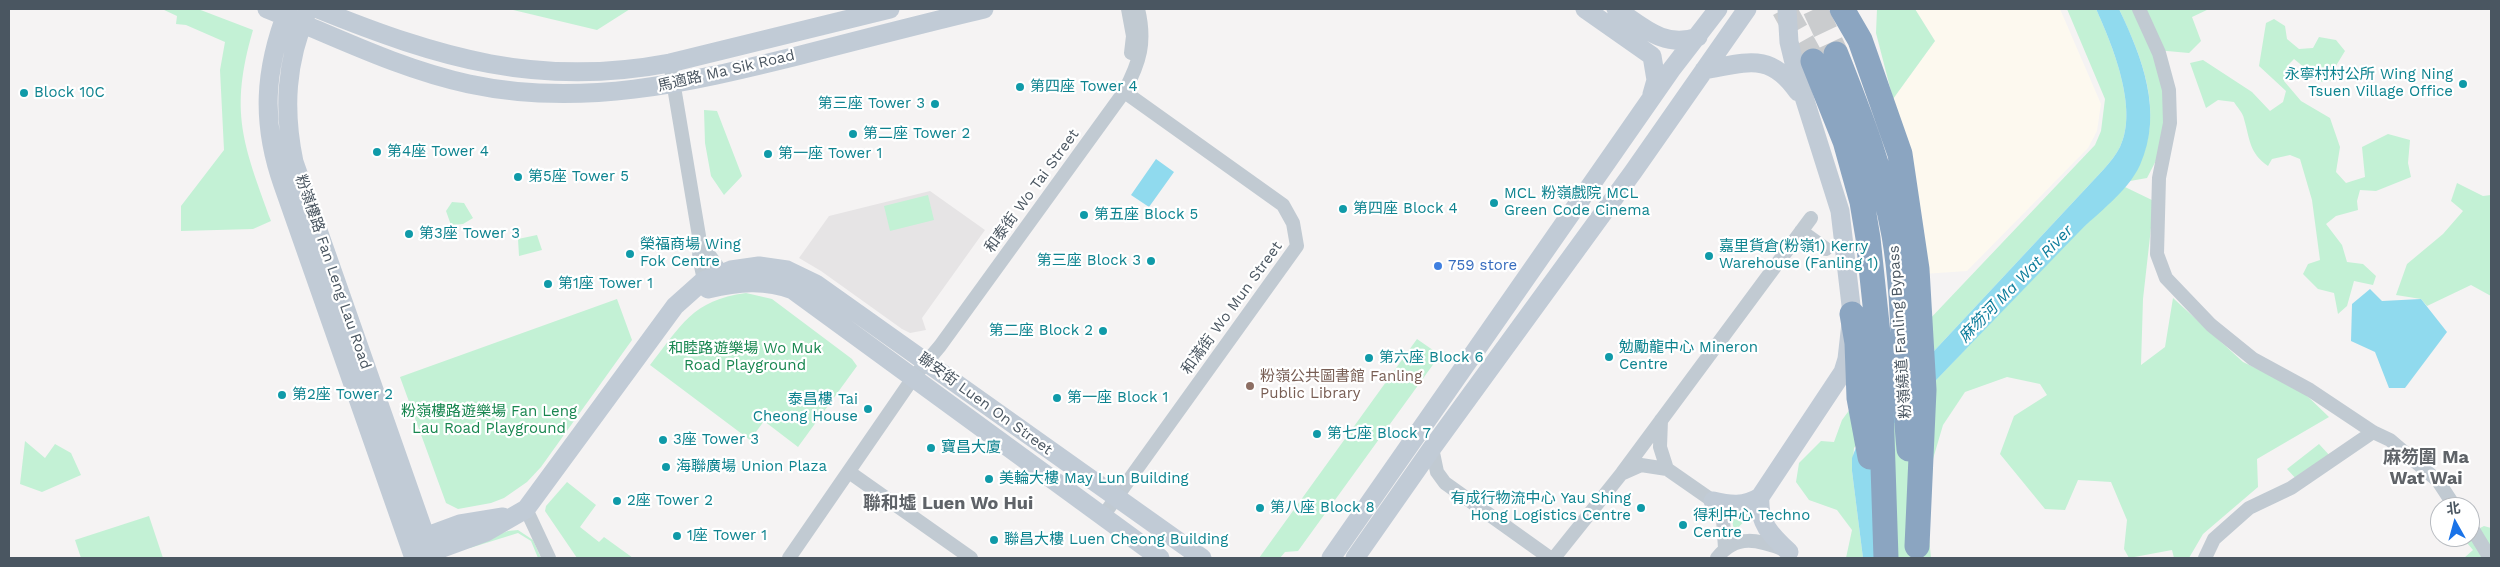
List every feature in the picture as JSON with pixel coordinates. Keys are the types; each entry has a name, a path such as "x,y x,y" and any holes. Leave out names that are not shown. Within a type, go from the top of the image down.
{"highway":[{"path":"1842,9 1860,40 1900,154 1917,269 1890,341 1852,314"},
{"path":"1860,9 1860,40"},
{"name":"粉嶺繞道 Fanling Bypass","path":"1824,57 1874,160 1892,227 1899,279 1890,341 1886,553"},
{"name":"粉嶺繞道 Fanling Bypass","path":"1890,341 1903,390 1917,552"}],"main road":[{"name":"馬適路 Ma Sik Road","path":"267,9 296,14 408,67 441,77 501,90 526,93 580,94 673,85 710,78 984,9"},
{"name":"馬適路 Ma Sik Road","path":"318,9 417,45 501,67 576,73 613,71 670,63 890,9"},
{"path":"1585,9 1652,56 1656,80 1650,100"},
{"path":"1616,9 1669,40 1678,42 1698,37"},
{"path":"1331,558 1650,100 1718,9"},
{"path":"1355,558 1747,9"},
{"path":"1713,501 1737,504 1760,497 1843,372 1847,359 1852,314 1840,211 1805,102 1789,42 1787,9"},
{"name":"粉嶺樓路 Fan Leng Lau Road","path":"296,14 294,45 287,88 288,125 294,162 421,551"},
{"path":"1704,70 1751,61 1762,63 1776,68 1788,78 1805,102"},
{"name":"聯安街 Luen On Street","path":"726,278 759,266 787,270 816,284 1202,558"},
{"path":"421,551 460,524 521,512 675,306 705,285 726,278"},
{"name":"聯安街 Luen On Street","path":"726,278 760,282 793,290 1160,558"},
{"path":"1760,497 1760,512 1765,529 1792,555"}],"street":[{"name":"和泰街 Wo Tai Street","path":"1122,90 1129,66 1133,36 1128,9"},
{"name":"和泰街 Wo Tai Street","path":"789,558 924,361 1137,68 1142,32 1138,9"},
{"path":"2139,9 2161,58 2169,90 2170,122 2159,178 2158,235 2158,254 2166,278 2211,325 2252,360 2310,390 2373,432 2390,440 2428,472 2448,497"},
{"path":"670,63 700,242 699,257 705,285"},
{"name":"和滿街 Wo Mun Street","path":"1103,516 1297,246 1293,224 1283,205 1122,90"},
{"path":"1554,558 1622,473 1811,218"},
{"path":"1801,231 1826,249"},
{"path":"700,242 726,278"},
{"path":"1661,420 1660,447 1667,469"},
{"path":"2205,558 2214,539 2249,508 2291,488 2373,432"},
{"path":"1432,448 1437,472 1445,483 1550,558"},
{"path":"1622,473 1641,465 1667,469 1713,501 1723,519 1721,553"},
{"path":"849,472 971,558"},
{"path":"521,512 549,558"},
{"path":"1721,553 1733,543 1754,541 1792,555"},
{"path":"2480,542 2490,558"}],"shaded area":[{"path":"1915,9 2060,9 2101,104 2097,131 2088,148 1967,271 1923,274 1893,99 1935,41"},
{"path":"930,191 985,230 922,318 926,330 910,333 902,329 821,271 799,258 829,216"}],"green space":[{"path":"162,9 198,9 253,30 242,84 242,127 253,170 271,221 253,229 181,231 181,206 224,150 220,70 225,42 186,25 176,24 177,16"},
{"path":"509,9 630,9 597,30"},
{"path":"1877,9 1915,9 1935,41 1893,99 1876,33"},
{"path":"2067,9 2096,9 2116,58 2125,96 2127,114 2125,132 2120,147 2104,169 1892,396 1854,448 1852,471 1863,558 1846,558 1852,530 1837,510 1809,500 1796,482 1799,463 1821,441 1834,442 1842,420 1870,382 2095,145 2101,131 2105,99"},
{"path":"2119,9 2135,9 2163,75 2164,145 2147,178 2130,181 2142,159 2148,138 2149,95 2137,52"},
{"path":"2137,9 2209,9 2192,17 2201,41 2189,53 2156,50"},
{"path":"2274,19 2285,26 2287,39 2299,49 2313,48 2319,37 2336,40 2345,51 2334,69 2333,80 2322,82 2294,59 2289,64 2288,77 2284,81 2301,101 2330,118 2340,147 2336,172 2346,183 2365,177 2362,147 2388,134 2410,140 2408,163 2411,177 2376,191 2360,190 2357,201 2358,210 2336,216 2326,224 2342,245 2347,262 2363,264 2376,276 2373,285 2354,281 2347,306 2338,314 2334,293 2318,289 2303,274 2308,264 2320,260 2312,200 2300,159 2290,155 2272,159 2268,166 2262,161 2254,151 2241,112 2234,102 2218,100 2206,108 2190,63 2203,60 2252,92 2270,111 2283,102 2286,91 2259,66 2266,23"},
{"path":"704,110 717,111 742,176 724,195 711,176 705,143"},
{"path":"2457,183 2483,196 2491,195 2491,296 2471,285 2427,306 2421,299 2396,295 2407,264 2443,234 2463,211 2451,201"},
{"path":"2125,187 2154,201 2143,299 2141,365 2165,347 2173,298 2243,362 2301,390 2329,417 2257,459 2258,487 2203,534 2189,558 2174,558 2172,550 2129,558 2124,549 2127,520 2111,482 2078,480 2065,510 2045,509 2000,454 2014,416 2047,395 2040,384 2007,377 1965,392 1943,425 1933,459 1929,537 1931,558 1890,558 1885,433 2078,232"},
{"path":"928,195 934,220 890,231 884,206"},
{"path":"452,202 464,203 473,218 463,224 451,225 446,211"},
{"path":"537,235 542,250 519,256 518,239"},
{"name":"和睦路遊樂場 Wo Muk Road Playground","path":"746,293 772,299 852,359 857,366 798,447 764,421 750,440 650,365 689,317 713,302"},
{"name":"粉嶺樓路遊樂場 Fan Leng Lau Road Playground","path":"617,299 632,340 541,467 527,482 504,498 491,503 458,509 446,503 400,377"},
{"path":"1417,339 1440,355 1298,551 1285,552 1280,558 1259,558"},
{"path":"25,441 45,458 55,444 71,453 81,475 42,492 20,484"},
{"path":"2319,444 2331,457 2298,481 2287,469"},
{"path":"567,482 596,505 580,527 599,542 604,537 633,558 577,558 545,511 546,506"},
{"path":"1748,508 1751,514 1734,532 1731,512"},
{"path":"149,516 163,558 81,558 75,540"},
{"path":"2484,526 2491,528 2491,558 2464,558 2473,550 2470,547 2480,547 2480,528"},
{"path":"518,530 533,540 541,558 538,558 531,541 518,533 470,548 469,545 508,531"}],"water":[{"name":"麻笏河 Ma Wat River","path":"2096,9 2119,9 2142,65 2150,105 2150,125 2147,145 2140,165 2128,185 2077,234 1885,433 1884,558 1863,558 1852,471 1852,458 1860,437 1892,396 2104,169 2120,147 2125,132 2127,114 2125,96 2116,58"},
{"path":"1156,159 1174,172 1149,207 1131,195"},
{"path":"2370,289 2382,301 2421,299 2447,332 2405,388 2389,388 2375,352 2351,341 2352,304"}],"tunnel":[{"path":"1784,9 1813,61"},
{"path":"1815,9 1836,54"}],"place":[{"name":"永寧村村公所 Wing Ning Tsuen Village Office","path":"2463,84"},
{"name":"第四座 Tower 4","path":"1020,87"},
{"name":"Block 10C","path":"24,93"},
{"name":"第三座 Tower 3","path":"935,104"},
{"name":"第二座 Tower 2","path":"853,134"},
{"name":"第4座 Tower 4","path":"377,152"},
{"name":"第一座 Tower 1","path":"768,154"},
{"name":"第5座 Tower 5","path":"518,177"},
{"name":"MCL 粉嶺戲院 MCL Green Code Cinema","path":"1494,203"},
{"name":"第四座 Block 4","path":"1343,209"},
{"name":"第五座 Block 5","path":"1084,215"},
{"name":"第3座 Tower 3","path":"409,234"},
{"name":"榮福商場 Wing Fok Centre","path":"630,254"},
{"name":"嘉里貨倉(粉嶺1) Kerry Warehouse (Fanling 1)","path":"1709,256"},
{"name":"第三座 Block 3","path":"1151,261"},
{"name":"759 store","path":"1438,266"},
{"name":"第1座 Tower 1","path":"548,284"},
{"name":"第二座 Block 2","path":"1103,331"},
{"name":"勉勵龍中心 Mineron Centre","path":"1609,357"},
{"name":"第六座 Block 6","path":"1369,358"},
{"name":"粉嶺公共圖書館 Fanling Public Library","path":"1250,386"},
{"name":"第2座 Tower 2","path":"282,395"},
{"name":"第一座 Block 1","path":"1057,398"},
{"name":"泰昌樓 Tai Cheong House","path":"868,409"},
{"name":"第七座 Block 7","path":"1317,434"},
{"name":"3座 Tower 3","path":"663,440"},
{"name":"寶昌大廈","path":"931,448"},
{"name":"海聯廣場 Union Plaza","path":"666,467"},
{"name":"美輪大樓 May Lun Building","path":"989,479"},
{"name":"2座 Tower 2","path":"617,501"},
{"name":"第八座 Block 8","path":"1260,508"},
{"name":"有成行物流中心 Yau Shing Hong Logistics Centre","path":"1641,508"},
{"name":"得利中心 Techno Centre","path":"1683,525"},
{"name":"1座 Tower 1","path":"677,536"},
{"name":"聯昌大樓 Luen Cheong Building","path":"994,540"}],"district":[{"name":"麻笏圍 Ma Wat Wai","path":"2426,468"},
{"name":"聯和墟 Luen Wo Hui","path":"948,504"}]}
